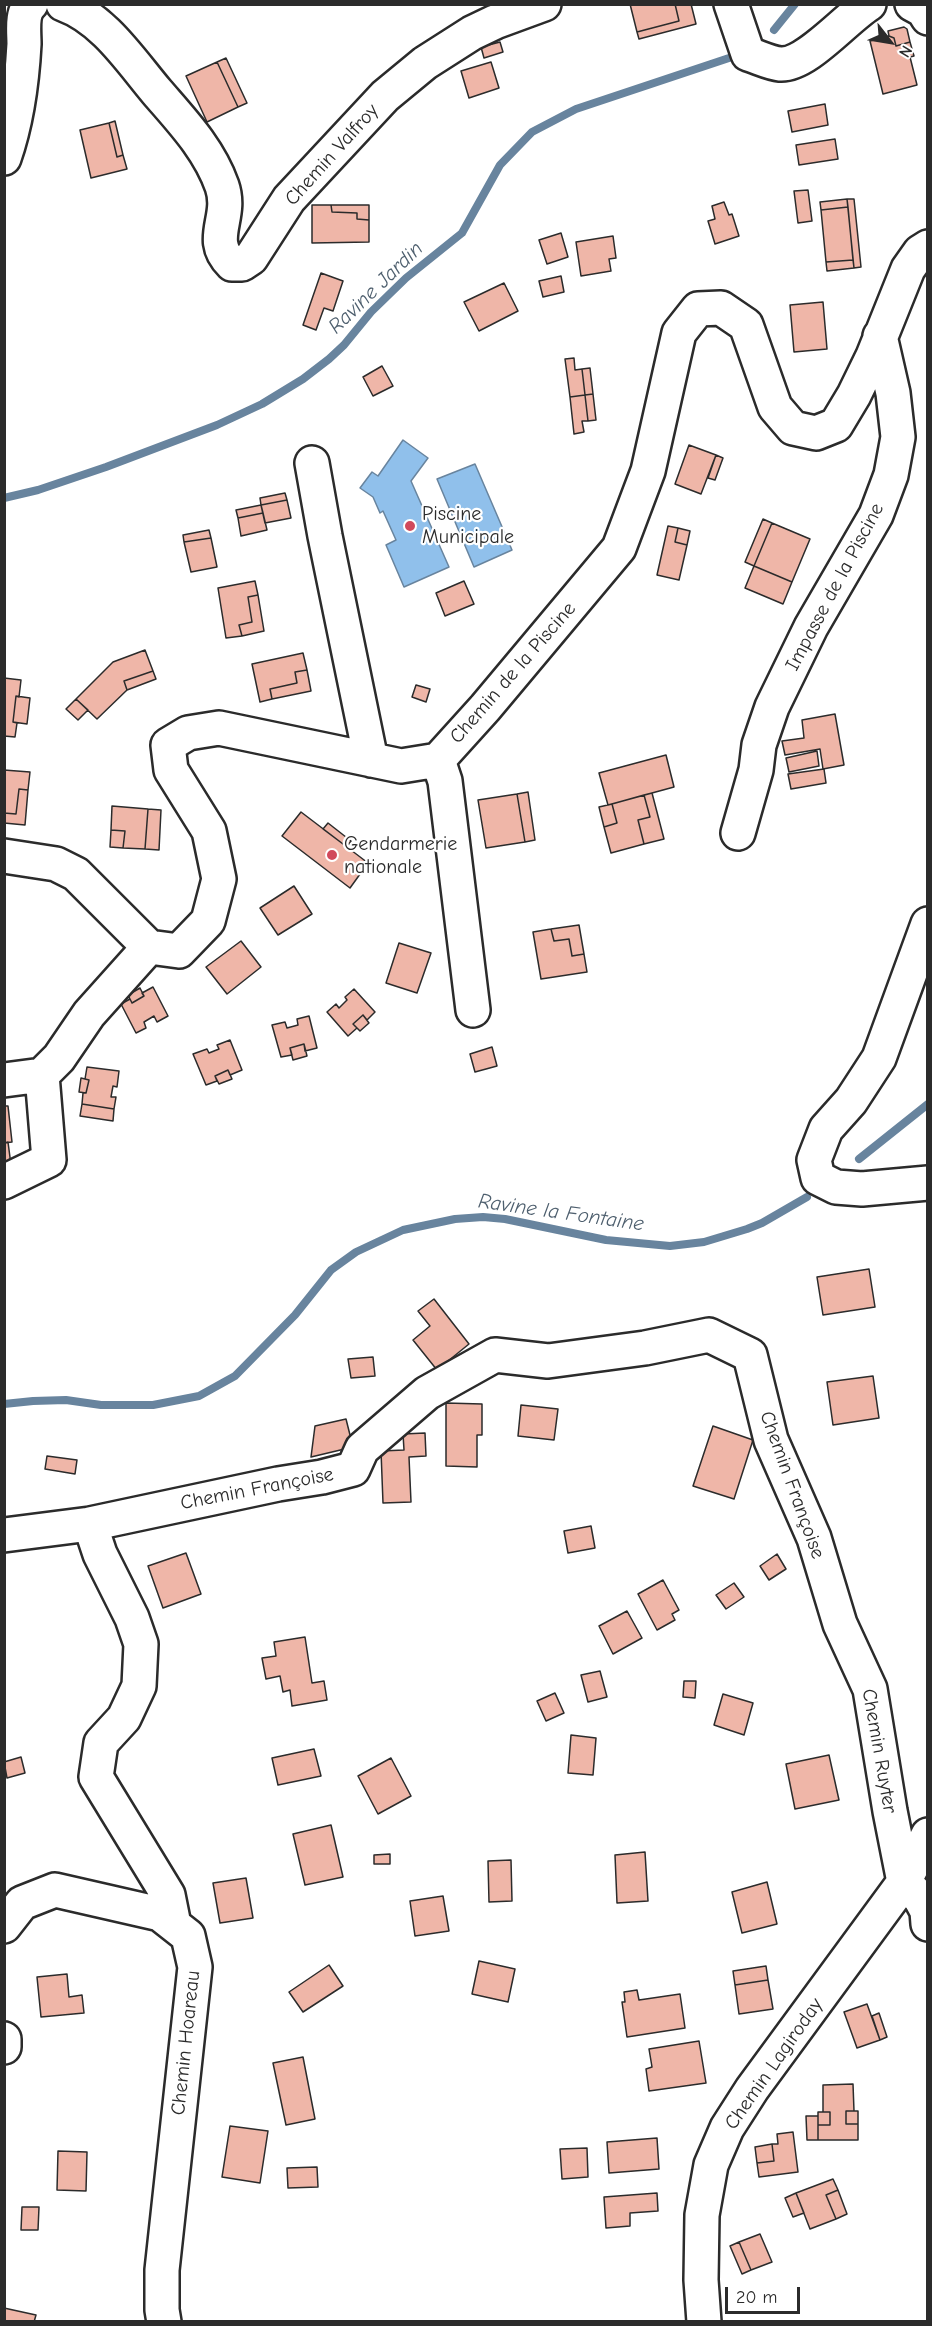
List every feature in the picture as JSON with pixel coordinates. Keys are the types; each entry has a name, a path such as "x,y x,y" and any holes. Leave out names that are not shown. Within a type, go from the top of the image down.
{"street":[{"path":"4,158 14,132 22,69 23,25 27,8 32,4"},
{"name":"Chemin Valfroy","path":"63,4 87,17 114,40 189,128 212,163 223,187 226,208 220,246 225,257 232,264 242,264 251,258 289,199 385,96 425,63 472,33 544,4"},
{"path":"731,4 748,54 781,64 810,54 855,13 869,4"},
{"path":"912,4 923,10 927,18"},
{"name":"Chemin de la Piscine","path":"149,946 179,951 208,921 219,879 209,831 171,770 168,745 188,733 219,728 401,766 438,760 485,708 619,548 648,471 679,333 698,309 721,308 746,325 775,407 793,428 816,433 836,425 854,395 908,269 920,252 927,247"},
{"name":"Impasse de la Piscine","path":"738,833 756,770 759,745 772,706 811,627 876,515 891,475 898,437 893,393 880,336"},
{"path":"312,463 370,760"},
{"path":"438,760 445,781 473,1010"},
{"path":"4,856 56,864 76,874 149,946 89,1014 59,1058 42,1075 4,1080"},
{"path":"927,924 879,1058 851,1101 826,1129 814,1160 818,1178 836,1187 862,1190 927,1183"},
{"path":"4,1182 49,1160 42,1075"},
{"name":"Chemin Françoise","path":"90,1524 278,1484 322,1477 354,1468 362,1449 427,1393 495,1355 548,1360 645,1348 709,1335 750,1355 771,1440 814,1538 840,1624"},
{"path":"4,1535 90,1524 100,1554 132,1618 141,1644 139,1686 124,1718 101,1743 96,1777 168,1895 174,1925"},
{"name":"Chemin Ruyter","path":"840,1624 870,1689 904,1882"},
{"name":"Chemin Lagiroday","path":"704,2322 701,2280 702,2216 711,2165 727,2128 752,2089 904,1882 927,1835"},
{"path":"904,1882 920,1898 927,1911 927,1923"},
{"name":"Chemin Hoareau","path":"4,1926 22,1903 55,1890 160,1914 188,1936 195,1967 162,2270 164,2322"},
{"path":"4,2039 4,2047"}],"water":[{"name":"Piscine Municipale","path":"403,440 428,458 411,481 449,567 404,587 386,545 396,540 383,511 380,513 373,497 360,488 372,472 378,476"},
{"path":"475,464 512,550 474,567 437,479"}],"building":[{"path":"630,4 675,4 679,21 637,32"},
{"path":"675,4 691,4 696,24 639,39 637,32 679,21"},
{"path":"904,27 907,29 910,42 896,46 894,38 889,36 888,31"},
{"path":"889,36 894,38 896,46 910,42 914,56 910,57 917,85 883,94 870,41"},
{"path":"500,42 503,52 484,58 481,47"},
{"path":"226,58 247,103 238,107 217,62"},
{"path":"217,62 238,107 207,122 186,76"},
{"path":"491,62 499,88 469,98 461,71"},
{"path":"825,104 828,125 792,132 788,111"},
{"path":"115,121 123,155 117,157 109,123"},
{"path":"109,123 117,157 123,155 127,169 91,178 80,130"},
{"path":"835,139 838,159 799,165 796,145"},
{"path":"808,190 812,221 798,223 794,191"},
{"path":"847,199 854,199 861,267 854,268"},
{"path":"847,199 848,207 821,210 820,202"},
{"path":"724,202 729,215 732,214 739,236 715,244 708,221 715,219 712,206"},
{"path":"312,205 331,205 332,212 357,213 357,219 369,220 369,242 312,243"},
{"path":"331,205 369,205 369,220 357,219 357,213 332,212"},
{"path":"848,207 853,260 826,262 821,210"},
{"path":"561,233 568,257 547,264 539,240"},
{"path":"613,236 616,258 609,259 611,271 581,276 576,242"},
{"path":"853,260 854,268 827,271 826,262"},
{"path":"321,273 343,281 333,311 324,308 316,330 303,325"},
{"path":"561,276 564,292 543,297 539,281"},
{"path":"504,283 518,311 479,331 464,302"},
{"path":"823,302 827,349 794,352 790,305"},
{"path":"574,358 575,370 582,369 585,395 570,397 565,359"},
{"path":"382,366 393,386 373,396 363,377"},
{"path":"590,368 593,394 585,395 582,369"},
{"path":"593,394 596,420 588,421 585,395"},
{"path":"585,395 588,421 582,421 584,432 574,434 570,397"},
{"path":"689,445 716,455 701,494 675,484"},
{"path":"716,455 723,458 715,480 708,478"},
{"path":"285,493 287,500 261,505 260,498"},
{"path":"287,500 291,518 265,523 261,505"},
{"path":"261,505 263,513 238,518 236,510"},
{"path":"263,513 267,530 241,536 238,518"},
{"path":"763,519 772,523 754,566 745,562"},
{"path":"772,523 810,539 792,582 754,566"},
{"path":"668,526 678,528 675,542 687,545 679,580 657,575"},
{"path":"678,528 690,531 687,545 675,542"},
{"path":"209,530 211,538 184,542 183,535"},
{"path":"211,538 217,567 191,572 184,542"},
{"path":"754,566 792,582 783,604 745,588"},
{"path":"255,581 258,595 248,597 252,622 239,625 242,636 226,638 218,588"},
{"path":"464,581 474,604 445,616 436,593"},
{"path":"258,595 264,631 242,636 239,625 252,622 248,597"},
{"path":"145,650 153,671 124,681 127,690 97,719 76,699 113,662"},
{"path":"303,653 307,670 295,672 297,683 270,689 272,699 260,702 252,664"},
{"path":"307,670 311,691 272,699 270,689 297,683 295,672"},
{"path":"153,671 156,679 127,690 124,681"},
{"path":"4,678 21,680 19,697 16,696 13,722 17,723 15,737 4,736"},
{"path":"416,685 430,689 426,702 412,697"},
{"path":"16,696 30,698 27,724 13,722"},
{"path":"76,699 88,710 78,720 66,709"},
{"path":"835,714 844,765 823,769 820,749 785,755 782,741 804,738 802,720"},
{"path":"817,751 819,766 789,772 786,758"},
{"path":"666,755 674,787 608,805 599,773"},
{"path":"824,769 826,783 791,789 788,774"},
{"path":"4,770 30,772 28,790 19,789 16,814 4,813"},
{"path":"19,789 28,790 25,825 4,823 4,813 16,814"},
{"path":"528,792 535,840 525,842 517,794"},
{"path":"652,793 664,839 644,844 638,820 650,817 644,795"},
{"path":"517,794 525,842 486,848 478,800"},
{"path":"644,795 650,817 638,820 644,844 611,853 604,827 617,823 612,804"},
{"path":"612,804 617,823 604,827 599,807"},
{"path":"112,806 148,809 145,849 123,848 125,831 111,830"},
{"path":"148,809 161,810 159,850 145,849"},
{"name":"Gendarmerie nationale","path":"301,812 368,863 350,888 282,836"},
{"path":"328,823 351,841 347,847 323,829"},
{"path":"111,830 125,831 123,848 110,847"},
{"path":"294,886 312,914 278,935 260,908"},
{"path":"579,925 584,954 572,956 569,939 554,941 551,929"},
{"path":"551,929 554,941 569,939 572,956 584,954 587,972 541,979 533,932"},
{"path":"241,941 261,967 227,994 206,967"},
{"path":"399,943 431,953 417,993 386,983"},
{"path":"153,987 168,1016 157,1022 154,1016 144,1022 146,1028 136,1033 121,1004 130,999 132,1003 144,996 142,993"},
{"path":"140,988 144,996 132,1003 128,995"},
{"path":"354,989 375,1012 367,1020 363,1015 353,1024 357,1028 348,1036 327,1012 336,1004 339,1008 347,1000 345,997"},
{"path":"363,1015 369,1023 360,1031 353,1024"},
{"path":"309,1016 317,1048 305,1051 304,1044 290,1048 292,1055 281,1057 272,1025 285,1022 287,1028 298,1025 297,1019"},
{"path":"230,1040 242,1070 230,1075 228,1070 215,1076 217,1081 206,1085 193,1054 207,1049 209,1053 219,1049 217,1045"},
{"path":"304,1044 307,1056 293,1060 290,1048"},
{"path":"492,1047 497,1066 475,1072 470,1054"},
{"path":"87,1067 119,1071 117,1087 113,1086 111,1097 116,1097 114,1109 82,1104 83,1093 86,1093 89,1080 85,1079"},
{"path":"228,1070 232,1079 219,1084 215,1076"},
{"path":"81,1078 89,1080 86,1093 79,1092"},
{"path":"82,1104 114,1109 113,1121 80,1116"},
{"path":"4,1106 8,1106 12,1142 4,1143"},
{"path":"8,1142 11,1165 4,1165 4,1143"},
{"path":"869,1269 875,1307 823,1315 817,1277"},
{"path":"434,1299 469,1344 437,1370 413,1340 430,1326 418,1311"},
{"path":"373,1357 375,1376 351,1378 348,1359"},
{"path":"873,1376 879,1418 833,1425 827,1382"},
{"path":"446,1403 482,1404 482,1435 477,1435 477,1467 446,1466"},
{"path":"521,1405 558,1409 554,1440 518,1436"},
{"path":"346,1419 353,1447 311,1457 315,1426"},
{"path":"713,1426 753,1440 734,1499 693,1486"},
{"path":"425,1433 426,1456 409,1457 411,1502 383,1503 381,1451 404,1450 403,1434"},
{"path":"47,1456 77,1460 75,1474 45,1469"},
{"path":"591,1526 595,1548 568,1553 564,1531"},
{"path":"186,1553 201,1594 163,1608 148,1566"},
{"path":"777,1554 786,1569 769,1580 760,1566"},
{"path":"663,1580 679,1610 672,1614 675,1620 657,1630 638,1594"},
{"path":"734,1583 744,1597 726,1609 716,1595"},
{"path":"627,1611 642,1638 613,1654 599,1626"},
{"path":"305,1637 312,1683 324,1681 327,1700 292,1706 290,1690 283,1692 280,1676 266,1679 262,1658 276,1656 274,1642"},
{"path":"600,1671 607,1697 588,1702 581,1675"},
{"path":"684,1681 696,1681 695,1698 683,1697"},
{"path":"555,1693 564,1713 546,1721 537,1701"},
{"path":"723,1694 753,1703 744,1735 714,1725"},
{"path":"571,1735 596,1738 593,1775 568,1773"},
{"path":"314,1749 321,1776 278,1785 272,1758"},
{"path":"829,1755 839,1800 795,1809 786,1764"},
{"path":"21,1757 25,1773 7,1778 4,1762"},
{"path":"391,1758 411,1796 378,1814 358,1776"},
{"path":"331,1825 343,1877 305,1885 293,1834"},
{"path":"645,1852 648,1901 617,1903 615,1855"},
{"path":"390,1854 390,1864 374,1864 374,1855"},
{"path":"511,1860 512,1901 489,1902 488,1861"},
{"path":"246,1878 253,1918 220,1923 213,1883"},
{"path":"767,1882 777,1924 742,1933 732,1892"},
{"path":"443,1896 449,1931 415,1936 410,1901"},
{"path":"479,1961 515,1969 508,2002 472,1994"},
{"path":"329,1965 343,1986 303,2012 289,1992"},
{"path":"766,1966 768,1980 735,1985 733,1971"},
{"path":"67,1974 69,1997 82,1995 84,2013 41,2017 37,1977"},
{"path":"768,1980 773,2009 739,2014 735,1985"},
{"path":"637,1990 639,2000 680,1994 685,2028 627,2037 622,2002 625,2002 624,1992"},
{"path":"867,2004 880,2040 857,2048 844,2012"},
{"path":"879,2013 887,2037 880,2040 872,2016"},
{"path":"699,2041 706,2083 649,2091 646,2069 652,2067 649,2049"},
{"path":"303,2057 315,2119 286,2125 273,2063"},
{"path":"853,2084 854,2111 846,2111 846,2124 858,2124 858,2140 818,2140 818,2125 830,2125 830,2112 823,2112 823,2085"},
{"path":"846,2111 858,2111 858,2124 846,2124"},
{"path":"818,2112 830,2112 830,2125 818,2125"},
{"path":"806,2116 818,2116 818,2140 807,2140"},
{"path":"230,2126 268,2131 260,2183 222,2177"},
{"path":"793,2132 798,2172 759,2177 757,2163 774,2161 772,2144 778,2144 777,2134"},
{"path":"657,2138 659,2169 609,2173 607,2142"},
{"path":"772,2144 774,2161 757,2163 755,2147"},
{"path":"587,2148 588,2177 562,2179 560,2149"},
{"path":"58,2151 87,2152 86,2191 57,2190"},
{"path":"317,2167 318,2187 288,2188 287,2168"},
{"path":"833,2179 838,2190 826,2195 836,2219 810,2229 796,2193"},
{"path":"838,2190 847,2214 836,2219 826,2195"},
{"path":"657,2193 658,2211 630,2213 630,2226 606,2228 604,2197"},
{"path":"796,2193 804,2213 793,2217 785,2198"},
{"path":"22,2207 39,2207 38,2230 21,2230"},
{"path":"760,2234 772,2262 751,2270 739,2242"},
{"path":"739,2242 751,2270 742,2274 730,2246"},
{"path":"4,2308 36,2315 34,2322 4,2322"}],"waterway":[{"name":"Ravine Jardin","path":"774,30 795,4"},
{"name":"Ravine Jardin","path":"4,498 38,490 106,467 217,425 262,404 303,379 329,359 344,345 371,312 406,278 462,233 500,165 532,132 576,109 732,57"},
{"name":"Ravine la Fontaine","path":"859,1159 928,1104"},
{"name":"Ravine la Fontaine","path":"4,1404 66,1400 101,1405 153,1405 199,1396 235,1376 295,1315 331,1270 356,1252 403,1230 455,1219 483,1217 505,1219 606,1240 670,1246 704,1242 747,1229 807,1197"}],"place":[{"name":"Piscine Municipale","path":"410,526"},
{"name":"Gendarmerie nationale","path":"332,855"}]}
